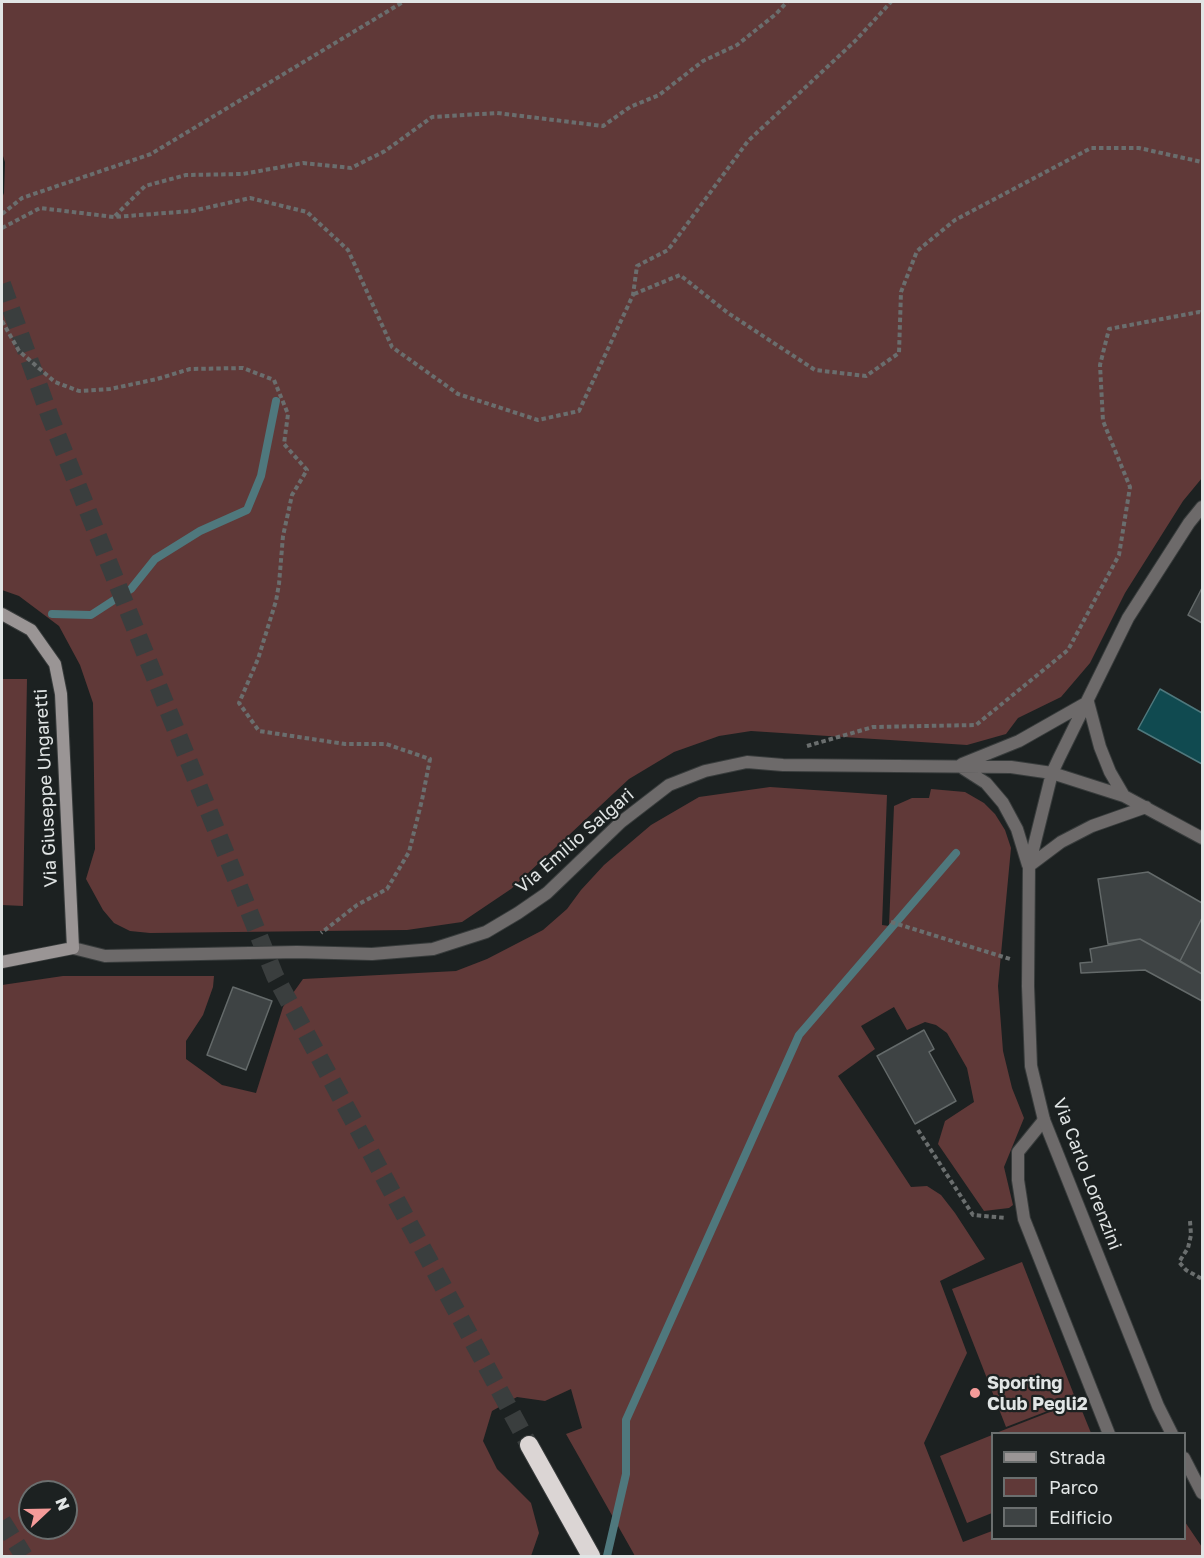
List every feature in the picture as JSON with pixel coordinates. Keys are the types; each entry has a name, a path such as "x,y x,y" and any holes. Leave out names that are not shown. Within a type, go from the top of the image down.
{"highway":[{"path":"529,1445 591,1557"}],"street":[{"path":"1052,773 1128,618 1189,523 1203,507"},
{"name":"Via Giuseppe Ungaretti","path":"2,614 31,630 55,664 61,694 73,948"},
{"name":"Via Emilio Salgari","path":"958,766 1019,741 1088,702"},
{"path":"1088,702 1100,747 1110,772 1124,796"},
{"name":"Via Emilio Salgari","path":"2,962 73,948 105,956 297,952 372,954 433,949 486,932 547,893 621,822 669,785 705,771 747,762 1011,767 1052,773 1124,796 1203,838"},
{"path":"958,766 986,783 1003,803 1017,830 1029,866 1061,842 1092,826 1146,807"},
{"name":"Via Carlo Lorenzini","path":"1052,773 1029,866 1028,964 1031,1066 1044,1120 1158,1406 1171,1432"},
{"path":"1044,1120 1017,1152 1018,1180 1024,1219 1108,1432"},
{"path":"1186,1460 1203,1493"}],"path":[{"path":"2,214 22,198 151,154 403,2"},
{"path":"114,217 145,186 186,175 243,174 303,163 351,168 385,151 432,117 497,113 603,126 630,107 659,95 703,61 737,45 776,14 787,2"},
{"path":"2,228 40,208 114,217 192,211 250,198 307,212 348,250 392,347 458,394 538,420 579,411 633,295 637,266 668,250 748,141 855,41 891,2"},
{"path":"633,295 680,275 728,313 815,370 866,376 899,353 901,292 917,251 955,220 1091,148 1139,148 1203,162"},
{"path":"777,764 811,743 873,727 976,725 1068,650 1119,555 1130,487 1103,421 1100,365 1109,329 1203,313"},
{"path":"2,321 19,351 55,382 78,391 110,389 157,380 190,369 243,368 274,380 288,414 284,444 307,470 292,495 283,536 276,601 258,659 239,703 259,731 345,744 386,744 430,759 409,852 387,889 357,905 297,952"},
{"path":"891,922 1028,964"},
{"path":"918,1130 974,1215 1024,1219"},
{"path":"1190,1221 1191,1235 1188,1248 1179,1262 1185,1270 1203,1279"}],"green space":[{"path":"2,2 1202,2 1202,478 1183,501 1125,593 1090,663 1061,697 1018,718 1006,734 967,745 751,731 719,736 674,752 629,779 511,889 462,922 407,930 150,933 130,931 114,923 103,910 86,879 95,849 93,703 80,665 59,626 19,596 2,590 2,198 5,162 2,153"},
{"path":"2,679 27,679 23,906 2,905"},
{"path":"770,787 887,795 882,925 889,926 894,806 912,798 929,798 931,789 965,792 984,803 995,814 1005,830 1011,848 998,986 1003,1051 1012,1088 1024,1118 1004,1167 1013,1205 1009,1208 984,1211 938,1144 945,1121 974,1102 967,1068 947,1033 936,1025 925,1022 907,1030 894,1007 861,1026 875,1049 838,1076 911,1187 927,1186 941,1195 985,1259 940,1281 967,1353 924,1443 963,1542 991,1531 991,1540 1186,1540 1186,1523 1202,1547 1202,1556 635,1556 566,1434 582,1428 571,1389 545,1401 517,1397 492,1411 483,1441 497,1469 531,1503 539,1533 531,1556 2,1556 2,985 63,976 214,976 213,987 203,1015 186,1041 186,1059 222,1085 256,1093 283,1007 303,979 456,971 487,959 543,930 567,909 604,865 651,825 699,797"},
{"path":"1022,1262 1076,1400 1006,1427 952,1289"},
{"path":"1078,1401 1091,1432 999,1432"},
{"path":"991,1435 991,1513 967,1523 940,1456"}],"water":[{"path":"1160,689 1202,713 1202,764 1138,729"}],"building":[{"path":"1202,588 1202,623 1188,615"},
{"path":"1148,872 1202,903 1202,918 1180,961 1140,939 1108,944 1098,879"},
{"path":"1202,918 1202,974 1180,961"},
{"path":"1140,939 1202,974 1202,1001 1145,970 1081,973 1080,963 1092,962 1090,949"},
{"path":"233,987 272,1001 246,1070 207,1055"},
{"path":"924,1030 934,1049 929,1052 956,1101 915,1124 877,1056"}],"waterway":[{"path":"52,614 91,615 131,589 155,559 200,531 247,510 261,476 276,401"},
{"path":"607,1556 626,1474 626,1420 799,1035 956,853"}],"tunnel":[{"path":"2,284 50,417 275,976 529,1445"},
{"path":"2,1521 24,1556"}],"place":[{"name":"Sporting Club Pegli2","path":"975,1393"}]}
